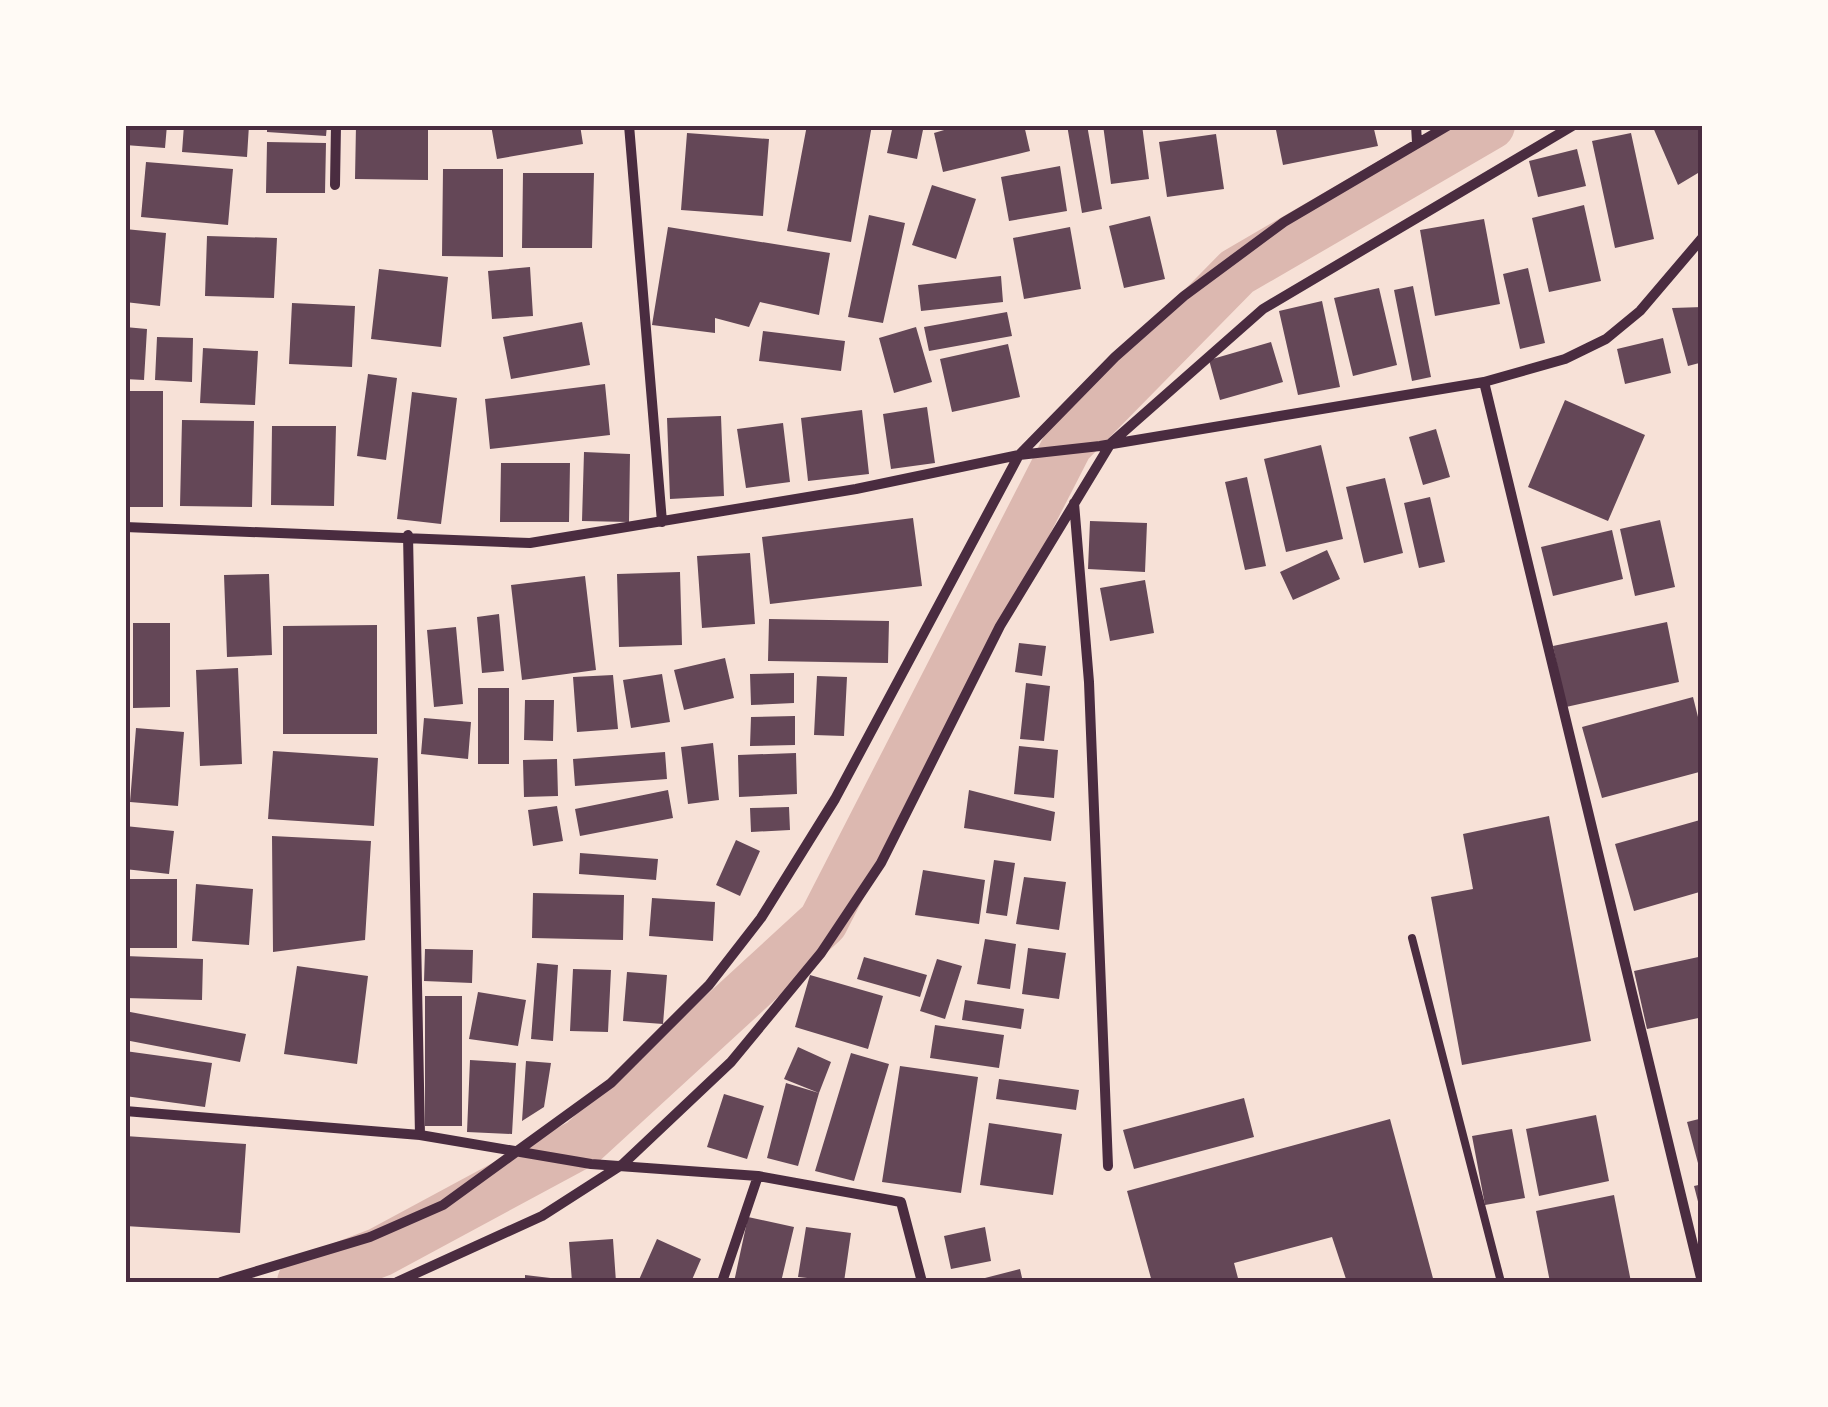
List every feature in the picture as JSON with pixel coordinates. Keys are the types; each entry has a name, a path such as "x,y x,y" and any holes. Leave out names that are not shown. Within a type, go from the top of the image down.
{"street":[{"path":"336,125 336,185"},
{"path":"630,125 662,522"},
{"path":"1416,125 1417,143"},
{"path":"221,1282 388,1229 443,1205 520,1153 610,1083 710,985 761,918 836,799 1019,455 1115,357 1184,296 1284,222 1449,125"},
{"path":"397,1282 542,1216 623,1164 731,1062 832,938 882,863 1000,626 1106,445 1264,309 1574,125"},
{"path":"125,527 408,535 530,543 1019,455 1106,445 1484,382 1565,359 1606,340 1640,311 1703,237"},
{"path":"1484,382 1702,1275"},
{"path":"1074,502 1089,682 1108,1166"},
{"path":"408,535 420,1135"},
{"path":"125,1111 420,1135 591,1164 758,1176 901,1202 922,1282"},
{"path":"722,1282 758,1176"}],"lane":[{"path":"1412,938 1502,1282"}],"building":[{"path":"126,125 167,125 165,148 125,145"},
{"path":"184,125 249,125 247,157 182,152"},
{"path":"267,125 327,125 326,136 267,132"},
{"path":"356,125 428,125 428,180 355,179"},
{"path":"491,125 580,125 583,144 497,159"},
{"path":"807,125 872,125 851,242 787,231"},
{"path":"893,125 924,125 917,159 887,153"},
{"path":"961,125 1024,125 1030,151 943,172 934,133"},
{"path":"1067,125 1087,125 1102,209 1082,213"},
{"path":"1103,125 1142,125 1149,179 1111,184"},
{"path":"1275,125 1373,125 1378,146 1283,165"},
{"path":"1652,125 1703,125 1703,170 1678,185"},
{"path":"687,133 769,139 763,216 681,210"},
{"path":"1631,133 1654,239 1615,248 1592,141"},
{"path":"1216,134 1224,189 1167,197 1159,142"},
{"path":"267,142 326,143 325,193 266,193"},
{"path":"1577,149 1586,186 1538,197 1529,161"},
{"path":"146,162 233,169 228,225 141,217"},
{"path":"1060,166 1067,211 1009,221 1001,177"},
{"path":"443,169 503,169 503,257 442,256"},
{"path":"523,173 594,173 592,248 522,248"},
{"path":"932,185 976,199 956,259 912,245"},
{"path":"1584,205 1601,281 1549,292 1532,218"},
{"path":"869,215 905,223 883,323 848,317"},
{"path":"1150,216 1165,279 1124,288 1109,226"},
{"path":"1484,219 1500,304 1435,316 1420,230"},
{"path":"668,227 830,253 819,315 760,302 749,327 715,318 715,333 652,325"},
{"path":"1070,227 1081,289 1024,299 1013,238"},
{"path":"125,229 166,233 160,306 125,302"},
{"path":"207,236 277,238 274,298 205,296"},
{"path":"530,267 533,316 492,319 488,271"},
{"path":"1528,268 1545,343 1520,349 1503,274"},
{"path":"379,269 448,277 441,347 371,339"},
{"path":"1001,276 1003,302 921,311 918,285"},
{"path":"1413,286 1431,377 1412,381 1394,290"},
{"path":"1379,288 1397,365 1353,376 1334,298"},
{"path":"1322,301 1340,387 1298,395 1279,311"},
{"path":"292,303 355,306 352,367 289,364"},
{"path":"1703,307 1703,362 1688,366 1672,308"},
{"path":"1007,312 1012,336 929,351 924,327"},
{"path":"582,322 590,365 511,379 503,337"},
{"path":"125,327 147,329 144,380 125,379"},
{"path":"916,327 932,382 894,393 879,338"},
{"path":"763,331 845,341 841,371 759,361"},
{"path":"157,337 193,338 192,382 155,380"},
{"path":"1663,338 1671,373 1625,384 1617,349"},
{"path":"1271,342 1283,382 1220,400 1209,360"},
{"path":"1008,344 1020,397 952,412 940,359"},
{"path":"203,348 258,351 255,405 200,403"},
{"path":"368,374 397,378 386,460 357,456"},
{"path":"605,384 610,435 490,449 485,399"},
{"path":"125,391 163,391 163,507 125,507"},
{"path":"412,392 457,398 441,524 397,519"},
{"path":"1565,400 1645,435 1608,521 1528,487"},
{"path":"927,407 935,463 891,469 883,414"},
{"path":"862,410 869,474 808,481 801,418"},
{"path":"721,416 724,496 670,499 667,418"},
{"path":"182,420 254,421 252,507 180,506"},
{"path":"783,423 790,482 746,488 737,429"},
{"path":"272,426 336,426 334,506 271,505"},
{"path":"1436,429 1450,477 1423,485 1409,437"},
{"path":"1321,445 1343,539 1286,552 1264,459"},
{"path":"584,452 630,454 629,522 582,521"},
{"path":"501,463 570,463 569,522 500,522"},
{"path":"1247,477 1266,566 1245,570 1225,482"},
{"path":"1385,478 1403,553 1364,563 1346,487"},
{"path":"1430,497 1445,562 1419,568 1404,503"},
{"path":"913,518 922,586 770,604 762,537"},
{"path":"1660,520 1675,587 1635,596 1620,529"},
{"path":"1090,521 1147,523 1145,572 1088,569"},
{"path":"1612,530 1623,579 1553,596 1541,547"},
{"path":"1327,550 1340,579 1293,600 1280,572"},
{"path":"750,553 755,624 702,628 697,556"},
{"path":"680,572 682,645 619,647 617,574"},
{"path":"269,574 272,655 227,657 224,575"},
{"path":"585,576 596,670 522,680 511,585"},
{"path":"1145,580 1154,633 1110,641 1100,588"},
{"path":"499,614 504,671 482,673 477,617"},
{"path":"769,619 889,621 888,663 768,661"},
{"path":"1667,622 1679,682 1566,707 1553,646"},
{"path":"133,623 170,623 170,707 133,708"},
{"path":"377,625 377,734 283,734 283,626"},
{"path":"456,627 463,704 434,707 427,630"},
{"path":"1019,643 1046,646 1042,676 1015,672"},
{"path":"725,658 734,698 684,710 674,670"},
{"path":"238,668 242,764 200,766 196,670"},
{"path":"794,673 794,703 751,705 750,674"},
{"path":"662,674 670,722 631,728 623,680"},
{"path":"613,675 618,729 577,732 573,677"},
{"path":"817,676 847,677 844,736 814,735"},
{"path":"1026,683 1050,686 1044,741 1020,739"},
{"path":"478,688 509,688 509,764 478,764"},
{"path":"1693,697 1703,737 1703,771 1602,798 1582,727"},
{"path":"525,700 554,700 553,741 524,740"},
{"path":"795,716 795,745 750,746 751,717"},
{"path":"424,718 471,722 468,759 421,754"},
{"path":"136,728 184,732 178,806 130,802"},
{"path":"713,743 719,800 688,804 681,747"},
{"path":"1019,746 1058,750 1054,798 1014,794"},
{"path":"273,751 378,758 374,826 268,819"},
{"path":"665,752 667,779 575,786 573,759"},
{"path":"796,753 797,794 739,797 738,755"},
{"path":"557,759 558,796 524,797 523,760"},
{"path":"668,790 673,818 580,836 575,809"},
{"path":"969,790 1055,812 1051,841 964,828"},
{"path":"557,806 563,841 533,846 528,810"},
{"path":"789,807 790,830 751,832 750,808"},
{"path":"1549,816 1591,1041 1462,1065 1431,897 1473,889 1463,834"},
{"path":"1700,820 1703,891 1634,911 1615,844"},
{"path":"125,826 174,831 169,874 125,869"},
{"path":"272,836 371,841 365,940 273,952"},
{"path":"736,840 760,851 740,896 716,885"},
{"path":"580,853 658,859 656,880 579,874"},
{"path":"994,860 1015,863 1007,916 986,913"},
{"path":"923,870 985,880 979,924 915,915"},
{"path":"1024,877 1066,882 1059,930 1016,924"},
{"path":"125,879 177,879 177,948 125,948"},
{"path":"196,884 253,889 249,945 192,941"},
{"path":"533,893 624,895 623,940 532,938"},
{"path":"652,898 715,902 713,941 649,936"},
{"path":"985,939 1016,944 1010,989 977,984"},
{"path":"1028,948 1066,953 1059,999 1022,994"},
{"path":"425,949 473,950 472,983 424,981"},
{"path":"125,956 203,959 202,1000 125,998"},
{"path":"1703,956 1703,1017 1647,1029 1634,971"},
{"path":"864,957 927,975 920,997 857,979"},
{"path":"937,959 962,966 945,1019 920,1011"},
{"path":"537,963 558,965 553,1041 531,1039"},
{"path":"297,966 368,976 357,1064 284,1054"},
{"path":"573,969 611,970 608,1032 570,1031"},
{"path":"627,972 667,975 663,1024 623,1021"},
{"path":"810,975 883,996 868,1049 795,1027"},
{"path":"478,992 526,1000 518,1046 469,1039"},
{"path":"425,996 462,996 462,1126 425,1126"},
{"path":"965,1000 1024,1009 1021,1029 962,1020"},
{"path":"125,1011 246,1034 240,1062 125,1040"},
{"path":"935,1025 1004,1035 999,1068 930,1058"},
{"path":"798,1047 831,1062 819,1093 784,1079"},
{"path":"125,1051 212,1063 205,1107 125,1096"},
{"path":"851,1053 889,1064 854,1181 815,1171"},
{"path":"470,1060 516,1063 512,1134 467,1132"},
{"path":"526,1061 551,1063 544,1107 522,1121"},
{"path":"900,1066 978,1077 961,1193 882,1182"},
{"path":"999,1079 1079,1090 1076,1110 996,1099"},
{"path":"786,1083 819,1093 798,1166 767,1158"},
{"path":"724,1094 764,1106 747,1159 707,1147"},
{"path":"1244,1098 1254,1137 1134,1169 1123,1130"},
{"path":"1596,1115 1609,1181 1539,1196 1526,1129"},
{"path":"1703,1118 1703,1178 1702,1178 1687,1122"},
{"path":"1390,1119 1434,1282 1347,1282 1332,1237 1234,1263 1239,1282 1152,1282 1127,1191"},
{"path":"989,1123 1062,1134 1053,1195 980,1185"},
{"path":"1512,1129 1525,1198 1485,1205 1472,1136"},
{"path":"125,1136 246,1144 240,1233 125,1226"},
{"path":"1703,1184 1703,1217 1702,1217 1694,1186"},
{"path":"1614,1195 1631,1282 1550,1282 1536,1211"},
{"path":"748,1217 794,1227 781,1282 734,1282"},
{"path":"806,1227 851,1233 844,1282 798,1277"},
{"path":"985,1227 991,1261 951,1269 944,1236"},
{"path":"613,1239 616,1282 572,1282 569,1242"},
{"path":"657,1239 701,1259 691,1282 638,1282"},
{"path":"1020,1269 1023,1282 986,1282 985,1278"},
{"path":"525,1275 559,1279 559,1282 525,1282"}],"waterway":[{"path":"302,1282 380,1252 582,1143 823,922 1068,444 1237,272 1490,125"}]}
